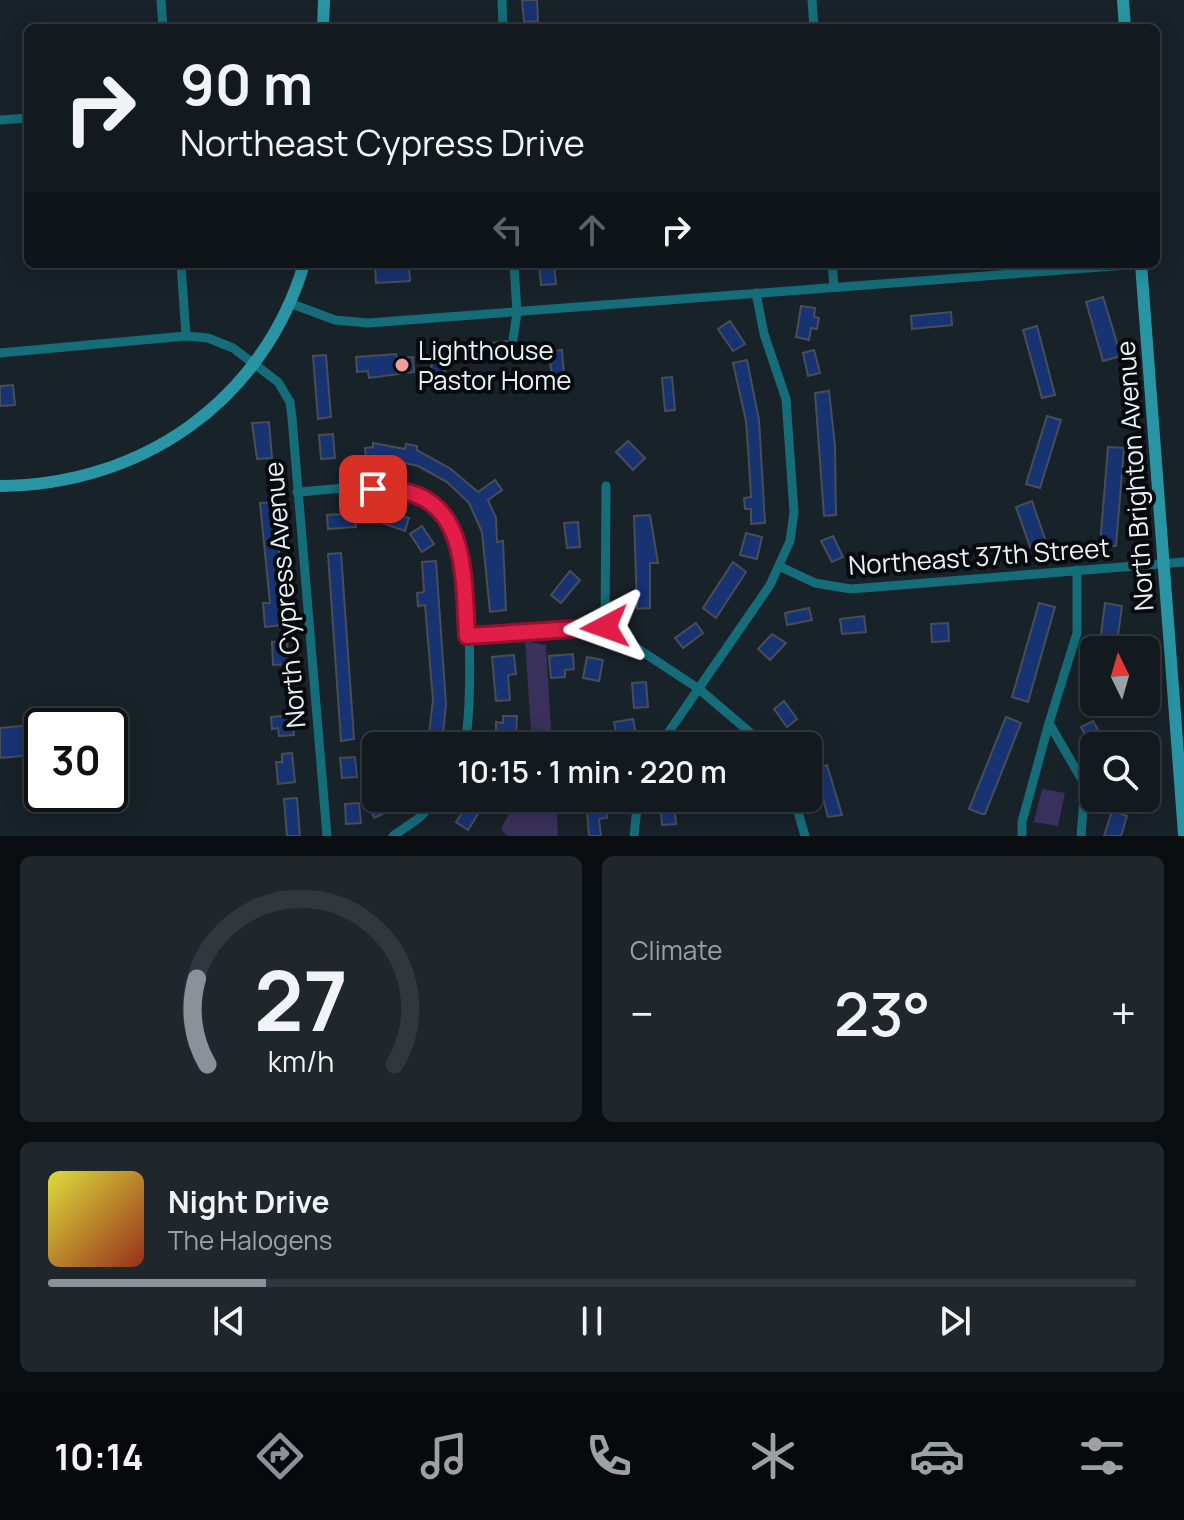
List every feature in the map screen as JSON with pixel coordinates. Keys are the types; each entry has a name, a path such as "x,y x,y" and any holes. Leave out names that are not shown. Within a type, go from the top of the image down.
{"main road":[{"path":"323,24 324,0"},
{"path":"1123,0 1125,24"},
{"path":"0,486 40,486 115,468 177,437 223,399 256,364 292,304 303,268"},
{"name":"North Brighton Avenue","path":"1141,268 1182,831"}],"street":[{"path":"161,0 163,24"},
{"path":"502,0 503,24"},
{"path":"812,0 814,24"},
{"path":"0,120 24,118"},
{"path":"181,268 186,336"},
{"path":"513,339 517,313 514,268"},
{"path":"832,268 834,287"},
{"path":"292,304 352,322 517,313 1088,268"},
{"path":"669,732 781,567 790,541 794,512 786,399 764,334 756,293"},
{"name":"North Cypress Avenue","path":"0,353 186,336 223,343 278,382 290,402 327,836"},
{"path":"605,627 606,486"},
{"path":"297,492 399,488 425,498 441,511 462,550 470,705 466,732"},
{"name":"Northeast 37th Street","path":"781,567 815,583 851,589 1184,562"},
{"path":"1022,836 1022,822 1077,633 1077,570"},
{"path":"467,636 605,627 699,689 750,732"},
{"path":"1049,723 1085,785 1081,836"},
{"path":"393,836 425,812"},
{"path":"634,836 637,812"},
{"path":"798,812 805,836"}],"shaded area":[{"path":"525,641 546,645 551,732 531,732"},
{"path":"1042,789 1065,793 1058,826 1034,822"},
{"path":"510,812 557,812 558,836 507,836 501,829"}],"building":[{"path":"522,0 537,0 538,21 524,22"},
{"path":"375,268 409,268 410,281 376,283"},
{"path":"539,268 554,268 556,284 541,285"},
{"path":"1103,297 1121,356 1103,361 1086,302"},
{"path":"801,306 815,308 814,317 819,318 817,329 811,328 809,340 796,337"},
{"path":"951,312 952,325 912,329 911,316"},
{"path":"730,321 745,344 733,351 718,329"},
{"path":"1037,326 1055,395 1042,398 1023,330"},
{"path":"506,341 514,346 515,356 494,358 492,343"},
{"path":"562,350 565,387 554,387 548,351"},
{"path":"814,350 820,373 808,376 803,353"},
{"path":"396,354 397,358 413,357 414,372 369,378 368,371 357,372 356,357"},
{"path":"326,355 331,417 318,419 313,356"},
{"path":"432,359 446,360 444,386 430,385"},
{"path":"747,360 759,420 765,523 751,524 751,509 745,509 744,498 751,497 746,421 733,363"},
{"path":"672,377 675,410 665,411 662,378"},
{"path":"13,385 15,405 0,406 0,386"},
{"path":"829,391 835,446 836,515 824,516 815,393"},
{"path":"1047,416 1061,420 1040,488 1026,484"},
{"path":"269,422 272,458 257,459 252,423"},
{"path":"333,434 335,458 321,459 319,435"},
{"path":"628,441 645,458 633,470 616,452"},
{"path":"373,443 405,449 406,444 417,446 417,450 451,469 478,492 495,480 502,490 488,500 496,518 497,542 503,541 506,610 490,612 482,532 469,503 447,482 418,466 387,459 366,461 365,448 373,447"},
{"path":"1108,447 1124,448 1116,546 1100,545"},
{"path":"1032,501 1046,542 1030,547 1016,507"},
{"path":"274,502 283,589 279,589 282,625 265,627 263,603 270,603 260,503"},
{"path":"386,511 409,518 405,531 382,523"},
{"path":"355,513 356,527 328,529 327,515"},
{"path":"650,515 658,563 650,563 650,608 637,609 634,516"},
{"path":"578,522 580,547 567,548 564,523"},
{"path":"422,526 434,544 422,552 410,534"},
{"path":"746,533 762,537 757,559 740,555"},
{"path":"833,536 843,557 832,562 821,541"},
{"path":"341,553 354,739 341,741 328,554"},
{"path":"436,561 446,704 443,732 429,732 433,700 425,605 418,606 417,593 424,592 422,562"},
{"path":"733,562 746,572 716,618 703,608"},
{"path":"570,571 580,580 561,603 551,595"},
{"path":"1039,603 1055,607 1028,702 1012,697"},
{"path":"1105,603 1122,606 1118,636 1101,636"},
{"path":"809,608 812,620 787,625 785,613"},
{"path":"864,616 866,632 842,634 840,619"},
{"path":"696,623 703,633 683,648 675,638"},
{"path":"948,623 949,641 932,642 931,624"},
{"path":"772,634 786,643 770,660 758,649"},
{"path":"287,641 289,664 273,665 272,642"},
{"path":"573,654 574,669 565,670 565,677 551,678 549,656"},
{"path":"514,655 516,674 508,675 510,700 496,701 492,657"},
{"path":"587,657 603,660 599,681 583,678"},
{"path":"646,682 648,707 634,708 632,683"},
{"path":"784,701 797,719 787,727 774,709"},
{"path":"292,715 294,735 279,736 278,728 272,729 271,717"},
{"path":"503,716 517,716 516,732 496,732 496,722 503,723"},
{"path":"1006,717 1021,723 985,814 982,814 969,809"},
{"path":"633,719 636,732 616,732 614,722"},
{"path":"1093,721 1099,732 1084,732 1081,727"},
{"path":"24,726 24,756 0,758 0,728"},
{"path":"292,753 295,782 278,784 276,762 282,762 282,754"},
{"path":"355,757 357,777 342,778 340,758"},
{"path":"827,765 842,815 828,817 822,795 822,767"},
{"path":"297,798 300,836 287,836 284,799"},
{"path":"359,803 361,823 346,824 345,804"},
{"path":"371,812 387,812 374,818"},
{"path":"463,812 479,812 468,830 456,822"},
{"path":"587,812 606,812 607,818 599,819 601,836 589,836"},
{"path":"661,812 675,812 676,824 662,825"},
{"path":"1112,812 1127,816 1121,836 1104,836"}],"place":[{"name":"Lighthouse Pastor Home","path":"402,365"}],"route":[{"path":"373,489 399,488 425,498 441,511 457,536 462,550 467,636 605,627"}]}
